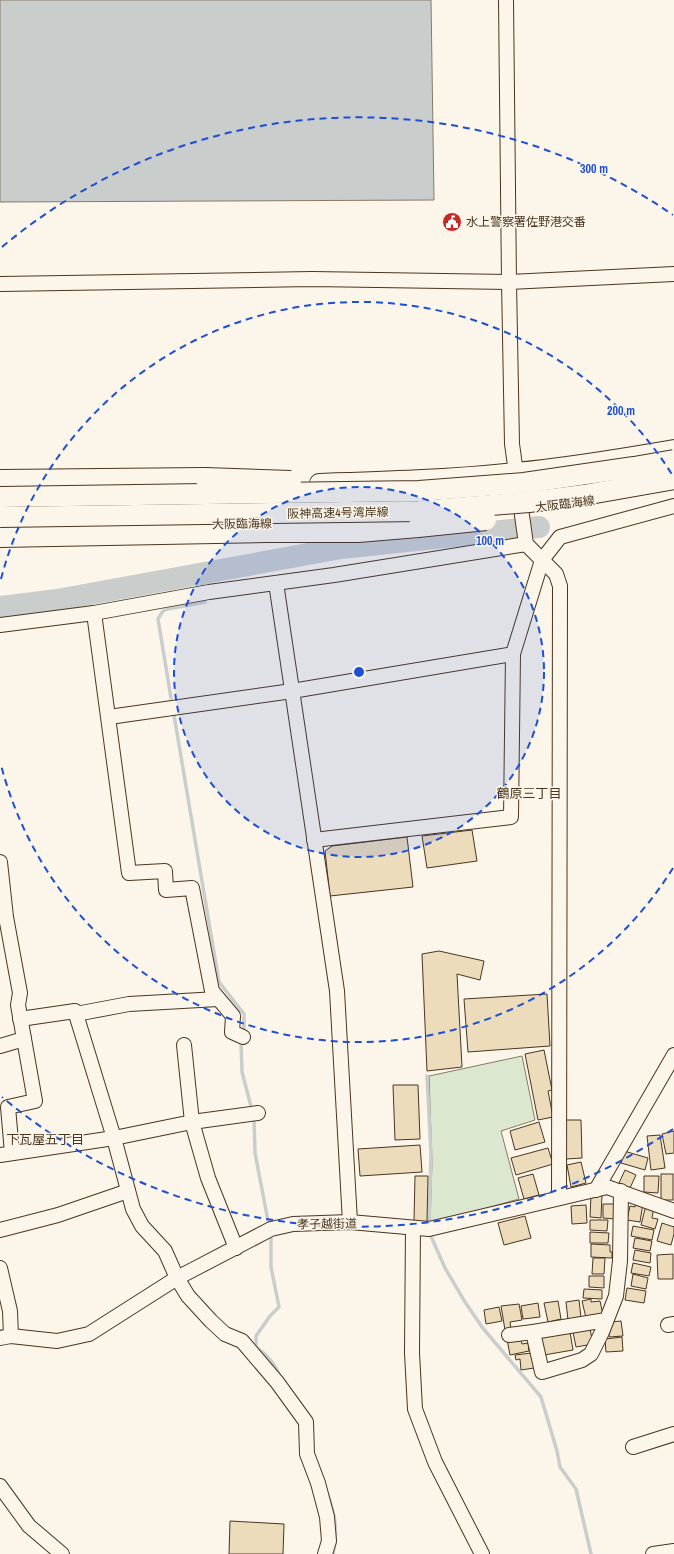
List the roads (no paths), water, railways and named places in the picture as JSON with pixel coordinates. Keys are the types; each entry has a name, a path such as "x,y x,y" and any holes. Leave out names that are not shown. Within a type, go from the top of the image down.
{"highway":[{"name":"阪神高速4号湾岸線","path":"0,497 419,491 524,483 674,460"},
{"path":"0,480 205,478 358,484 435,483 502,479 634,467"},
{"name":"阪神高速4号湾岸線","path":"0,517 419,511 529,502 600,492 674,479"},
{"path":"2,534 358,532 500,518 575,506 674,483"}],"main road":[{"path":"0,489 202,486 403,480 516,472 674,449"},
{"name":"大阪臨海線","path":"2,534 389,521 520,510 644,494 674,487"}],"street":[{"path":"506,0 508,282 512,444 520,510 526,544 556,574 560,586 559,1198"},
{"path":"0,284 312,279 508,282 674,274"},
{"path":"314,840 511,817 513,654 542,560 560,537 674,506"},
{"path":"0,625 94,612 209,592 526,544"},
{"path":"276,583 337,991 350,1222"},
{"path":"94,612 129,873 165,871 166,890 192,888 212,991 233,1016 232,1032 243,1037"},
{"path":"109,717 292,691 513,654"},
{"path":"0,862 6,917 20,993 18,1005 20,1019 35,1101 8,1107 4,1117 6,1154 114,1138 192,1122 258,1113"},
{"path":"76,1014 129,1004 218,998"},
{"path":"20,1019 75,1011 114,1138 133,1209 142,1226 165,1251 177,1278 188,1296 211,1321 226,1334 242,1341 277,1382 306,1422 307,1454 318,1483 327,1517 329,1541 325,1554"},
{"path":"0,1046 24,1039"},
{"path":"184,1045 192,1122 208,1178 236,1248"},
{"path":"596,1190 674,1055"},
{"name":"孝子越街道","path":"5,1337 57,1341 89,1334 177,1278 271,1229 294,1224 350,1222 429,1229 607,1187 674,1211"},
{"path":"533,1332 542,1372 582,1360 592,1354 616,1296 620,1261 621,1191"},
{"path":"0,1230 58,1216 128,1192"},
{"path":"413,1228 412,1353 415,1409 435,1462 482,1554"},
{"path":"0,1268 10,1311 5,1337"},
{"path":"509,1335 606,1320"},
{"path":"633,1447 674,1434"},
{"path":"0,1486 29,1526 62,1554"},
{"path":"656,1554 674,1551"}],"waterway":[{"path":"0,607 57,600 341,548 539,527"},
{"path":"200,574 203,588"},
{"path":"171,698 158,619 163,611 168,609 205,602"},
{"path":"174,715 219,982 244,1014 244,1031"},
{"path":"241,1042 242,1072 252,1110"},
{"path":"427,1076 431,1154 429,1225"},
{"path":"254,1119 255,1153 269,1226"},
{"path":"430,1234 445,1268 482,1327 541,1397 557,1451 560,1467 576,1489 591,1554"},
{"path":"271,1237 271,1267 279,1307 270,1316 256,1336 256,1347 271,1360 280,1377"},
{"path":"327,1493 335,1523 335,1546 333,1554"}],"place":[{"name":"水上警察署佐野港交番","path":"452,222"}],"district":[{"name":"鶴原三丁目","path":"529,793"},
{"name":"下瓦屋五丁目","path":"45,1139"}]}
